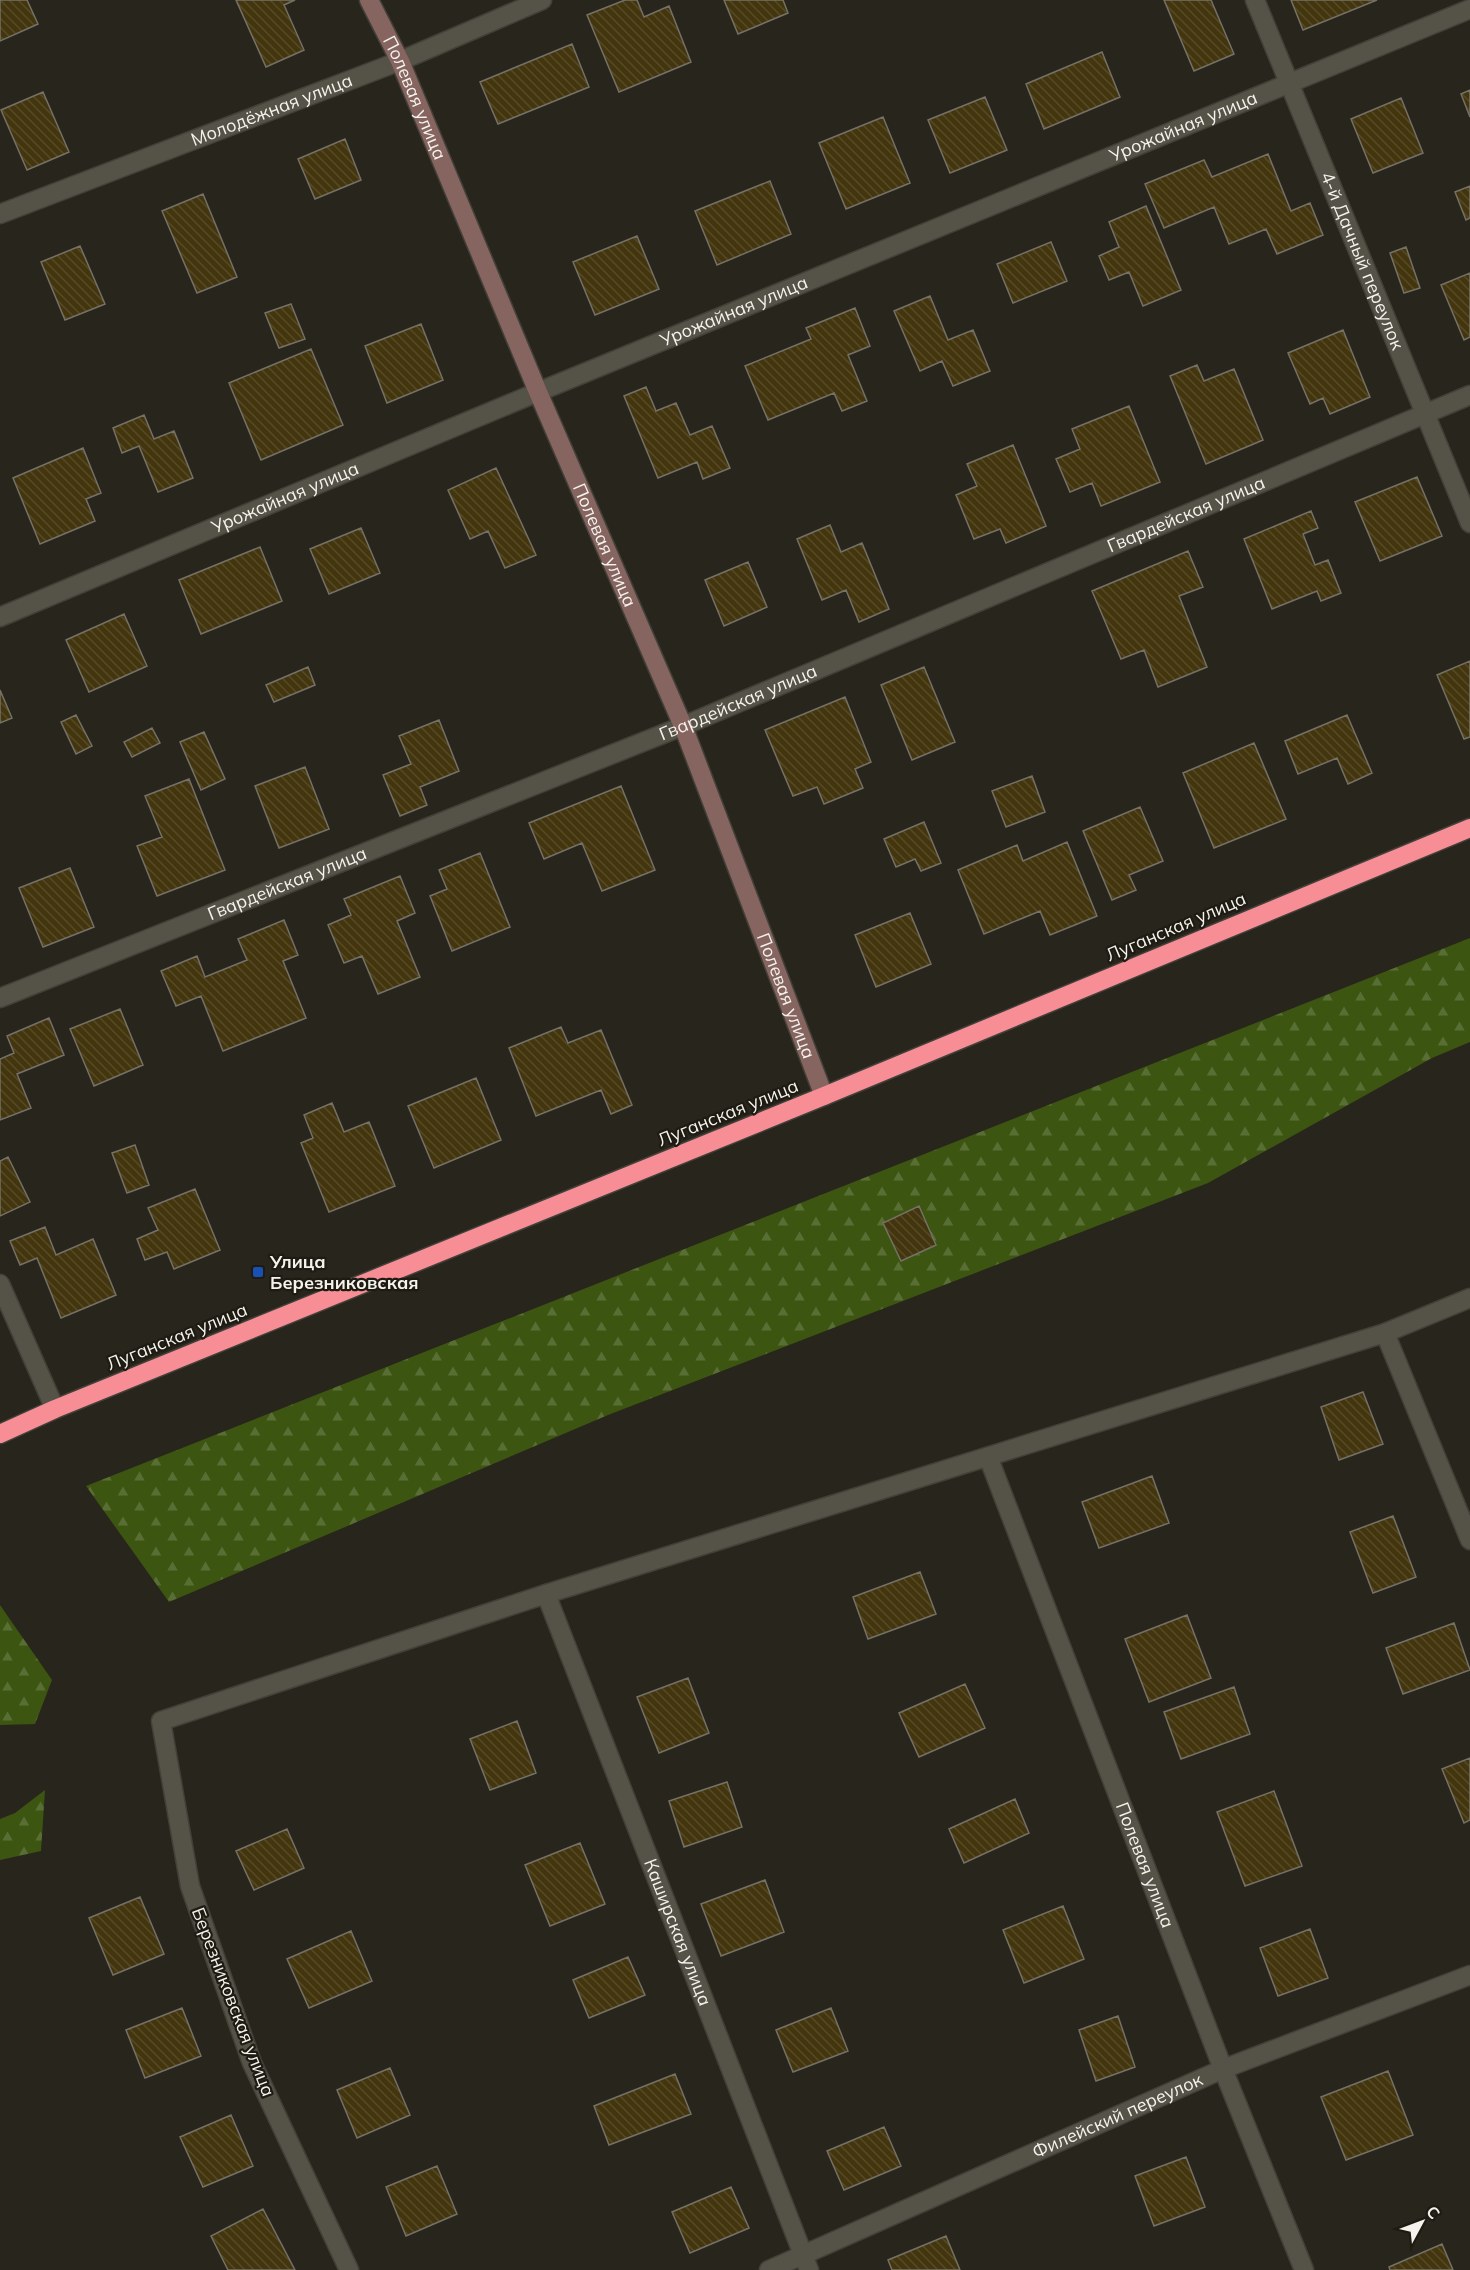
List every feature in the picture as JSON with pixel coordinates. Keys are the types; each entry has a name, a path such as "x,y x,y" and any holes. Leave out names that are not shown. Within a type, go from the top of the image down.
{"highway":[{"name":"Луганская улица","path":"0,1434 55,1409 824,1096 1470,828"}],"street":[{"name":"Полевая улица","path":"369,0 400,61 538,392 683,726 824,1096"},
{"name":"Молодёжная улица","path":"0,214 400,61 542,0"},
{"name":"4-й Дачный переулок","path":"1256,0 1470,523"},
{"name":"Урожайная улица","path":"0,617 538,392 1470,9"},
{"name":"Гвардейская улица","path":"0,998 683,726 1470,395"},
{"path":"0,1284 55,1409"},
{"path":"546,1594 1385,1333 1470,1298"},
{"path":"1385,1333 1470,1539"},
{"name":"Полевая улица","path":"989,1458 1223,2069 1304,2270"},
{"name":"Березниковская улица","path":"349,2270 252,2063 190,1886 161,1721 546,1594"},
{"name":"Каширская улица","path":"546,1594 806,2263"},
{"name":"Филейский переулок","path":"769,2270 806,2263 1223,2069 1470,1976"}],"green space":[{"path":"1470,938 1470,1042 1432,1058 1208,1183 608,1415 169,1602 86,1486"},
{"path":"0,1605 52,1680 35,1724 0,1725"},
{"path":"45,1790 41,1851 0,1860 0,1819 15,1813"}],"building":[{"path":"0,0 27,0 38,24 0,41"},
{"path":"236,0 295,0 284,5 304,50 266,67"},
{"path":"625,0 637,0 644,17 669,6 691,62 619,92 587,15"},
{"path":"724,0 783,0 788,13 738,34"},
{"path":"1164,0 1211,0 1234,54 1194,71"},
{"path":"1291,0 1377,0 1303,30"},
{"path":"572,44 589,87 498,124 480,82"},
{"path":"1102,52 1120,97 1044,129 1026,84"},
{"path":"1470,90 1470,117 1461,94"},
{"path":"43,92 69,152 27,170 1,110"},
{"path":"985,97 1007,150 950,173 928,120"},
{"path":"1401,98 1423,153 1373,173 1351,119"},
{"path":"883,117 910,183 846,209 819,143"},
{"path":"345,139 361,180 315,199 298,159"},
{"path":"1268,154 1291,211 1310,203 1323,235 1277,254 1266,229 1229,244 1214,207 1164,228 1145,184 1204,160 1212,177"},
{"path":"770,181 791,234 717,265 695,211"},
{"path":"1470,186 1470,218 1466,220 1455,192"},
{"path":"203,194 237,277 197,293 162,211"},
{"path":"1146,206 1181,290 1143,306 1129,272 1109,280 1099,256 1119,247 1109,222"},
{"path":"637,236 659,289 595,315 573,262"},
{"path":"1051,242 1067,281 1013,303 997,264"},
{"path":"80,246 105,304 65,320 41,262"},
{"path":"1406,247 1420,288 1404,293 1390,253"},
{"path":"1470,273 1470,337 1464,340 1441,285"},
{"path":"930,296 948,340 973,330 990,371 953,386 942,361 920,371 894,311"},
{"path":"291,304 305,339 279,348 265,313"},
{"path":"855,308 870,346 848,355 867,401 842,411 834,393 768,420 745,366 811,339 806,328"},
{"path":"421,324 443,380 387,403 365,346"},
{"path":"1343,330 1370,397 1330,414 1323,398 1310,404 1288,353"},
{"path":"311,349 343,425 261,460 229,383"},
{"path":"1197,365 1204,381 1234,369 1263,440 1206,464 1170,376"},
{"path":"646,387 656,411 676,403 690,435 712,426 730,468 703,479 697,462 658,478 624,396"},
{"path":"1129,406 1160,482 1101,506 1092,483 1070,492 1056,459 1080,449 1072,429"},
{"path":"144,415 154,439 174,431 193,478 158,492 139,446 122,453 113,428"},
{"path":"1013,445 1046,526 1006,543 1000,529 974,539 956,495 977,486 967,464"},
{"path":"83,448 101,493 86,499 95,521 40,544 13,478"},
{"path":"496,468 536,555 505,568 488,531 470,539 448,490"},
{"path":"1417,477 1442,536 1380,561 1355,502"},
{"path":"1311,511 1318,528 1303,534 1315,565 1328,560 1341,593 1321,601 1317,591 1272,609 1244,539"},
{"path":"830,525 841,552 862,543 889,609 859,622 846,590 822,600 797,539"},
{"path":"361,528 380,573 329,594 310,549"},
{"path":"260,547 282,601 201,634 179,580"},
{"path":"1188,551 1203,587 1179,596 1207,667 1158,687 1144,650 1121,659 1092,591"},
{"path":"748,562 767,607 724,626 705,580"},
{"path":"124,614 147,666 89,692 66,640"},
{"path":"1470,661 1470,737 1464,739 1437,675"},
{"path":"308,667 315,685 274,702 266,685"},
{"path":"924,667 955,742 912,760 881,685"},
{"path":"0,690 12,718 0,723"},
{"path":"845,697 871,762 855,769 863,788 824,804 817,787 793,796 765,730"},
{"path":"76,715 92,746 76,754 61,722"},
{"path":"1347,715 1372,773 1348,784 1337,758 1298,774 1285,741"},
{"path":"439,720 459,771 420,787 427,805 400,816 383,775 411,764 399,736"},
{"path":"152,728 160,743 132,757 124,742"},
{"path":"204,732 225,779 201,790 180,742"},
{"path":"1254,743 1286,819 1214,848 1183,773"},
{"path":"305,767 329,829 279,848 255,786"},
{"path":"1032,776 1045,812 1006,827 992,791"},
{"path":"189,779 225,870 157,896 137,846 162,837 145,796"},
{"path":"621,786 655,870 602,891 582,843 544,859 529,823"},
{"path":"1140,807 1163,861 1129,875 1136,890 1112,900 1083,831"},
{"path":"924,822 941,863 921,871 915,859 896,867 884,839"},
{"path":"1067,842 1097,916 1050,935 1040,911 984,934 958,870 1017,845 1023,861"},
{"path":"480,853 510,927 452,951 430,896 447,889 439,870"},
{"path":"70,868 94,927 43,947 19,888"},
{"path":"400,876 415,913 397,921 420,977 378,994 362,956 344,963 328,925 351,915 344,899"},
{"path":"910,913 931,964 876,987 855,935"},
{"path":"284,920 298,955 283,961 306,1018 223,1051 201,996 176,1006 161,971 197,956 205,977 247,960 238,939"},
{"path":"120,1009 143,1065 94,1086 70,1029"},
{"path":"49,1018 64,1055 17,1074 31,1108 0,1120 0,1059 14,1053 7,1036"},
{"path":"561,1027 568,1043 601,1030 632,1105 611,1114 601,1090 536,1116 509,1048"},
{"path":"476,1078 501,1140 434,1168 408,1106"},
{"path":"332,1103 344,1132 369,1122 395,1186 329,1212 301,1143 313,1138 304,1115"},
{"path":"135,1145 149,1185 127,1193 112,1153"},
{"path":"8,1157 30,1202 0,1216 0,1161"},
{"path":"195,1189 220,1250 174,1269 167,1252 145,1260 137,1239 158,1230 148,1208"},
{"path":"919,1206 936,1245 901,1261 883,1223"},
{"path":"45,1227 56,1255 93,1239 116,1295 61,1318 37,1258 20,1265 10,1241"},
{"path":"1363,1392 1383,1444 1339,1460 1321,1407"},
{"path":"1152,1476 1169,1523 1099,1548 1082,1502"},
{"path":"1393,1516 1416,1577 1373,1593 1350,1532"},
{"path":"920,1572 936,1614 868,1639 853,1597"},
{"path":"1187,1615 1211,1678 1149,1702 1125,1639"},
{"path":"1454,1623 1470,1670 1403,1694 1386,1648"},
{"path":"688,1678 709,1733 659,1753 637,1697"},
{"path":"965,1684 985,1728 919,1757 899,1713"},
{"path":"1234,1687 1250,1734 1181,1759 1164,1712"},
{"path":"517,1721 536,1773 490,1790 470,1739"},
{"path":"1470,1758 1470,1820 1464,1823 1442,1769"},
{"path":"727,1782 742,1827 684,1847 669,1801"},
{"path":"1274,1791 1302,1866 1245,1886 1217,1812"},
{"path":"1015,1799 1029,1833 964,1863 949,1829"},
{"path":"287,1829 304,1868 254,1890 236,1851"},
{"path":"580,1843 605,1904 550,1926 525,1865"},
{"path":"765,1880 784,1932 721,1956 701,1904"},
{"path":"140,1897 164,1954 113,1975 89,1918"},
{"path":"1063,1906 1084,1959 1024,1983 1003,1930"},
{"path":"1310,1929 1328,1978 1278,1996 1260,1948"},
{"path":"351,1931 372,1981 309,2008 287,1959"},
{"path":"628,1957 645,1995 589,2018 573,1980"},
{"path":"182,2008 201,2056 145,2078 126,2030"},
{"path":"831,2008 848,2051 793,2072 776,2030"},
{"path":"1118,2016 1135,2067 1096,2081 1079,2030"},
{"path":"390,2068 410,2115 357,2138 337,2090"},
{"path":"1388,2071 1413,2135 1346,2160 1321,2097"},
{"path":"675,2074 691,2114 609,2145 594,2106"},
{"path":"231,2115 253,2166 203,2187 180,2137"},
{"path":"884,2127 901,2166 844,2190 827,2151"},
{"path":"1186,2157 1205,2207 1154,2226 1135,2176"},
{"path":"437,2166 457,2214 406,2236 386,2187"},
{"path":"731,2187 749,2228 690,2253 672,2212"},
{"path":"263,2209 295,2270 228,2270 211,2236"},
{"path":"946,2236 960,2270 892,2270 888,2260"},
{"path":"1442,2244 1453,2270 1390,2270 1389,2267"}],"place":[{"name":"Улица Березниковская","path":"258,1272"}]}
